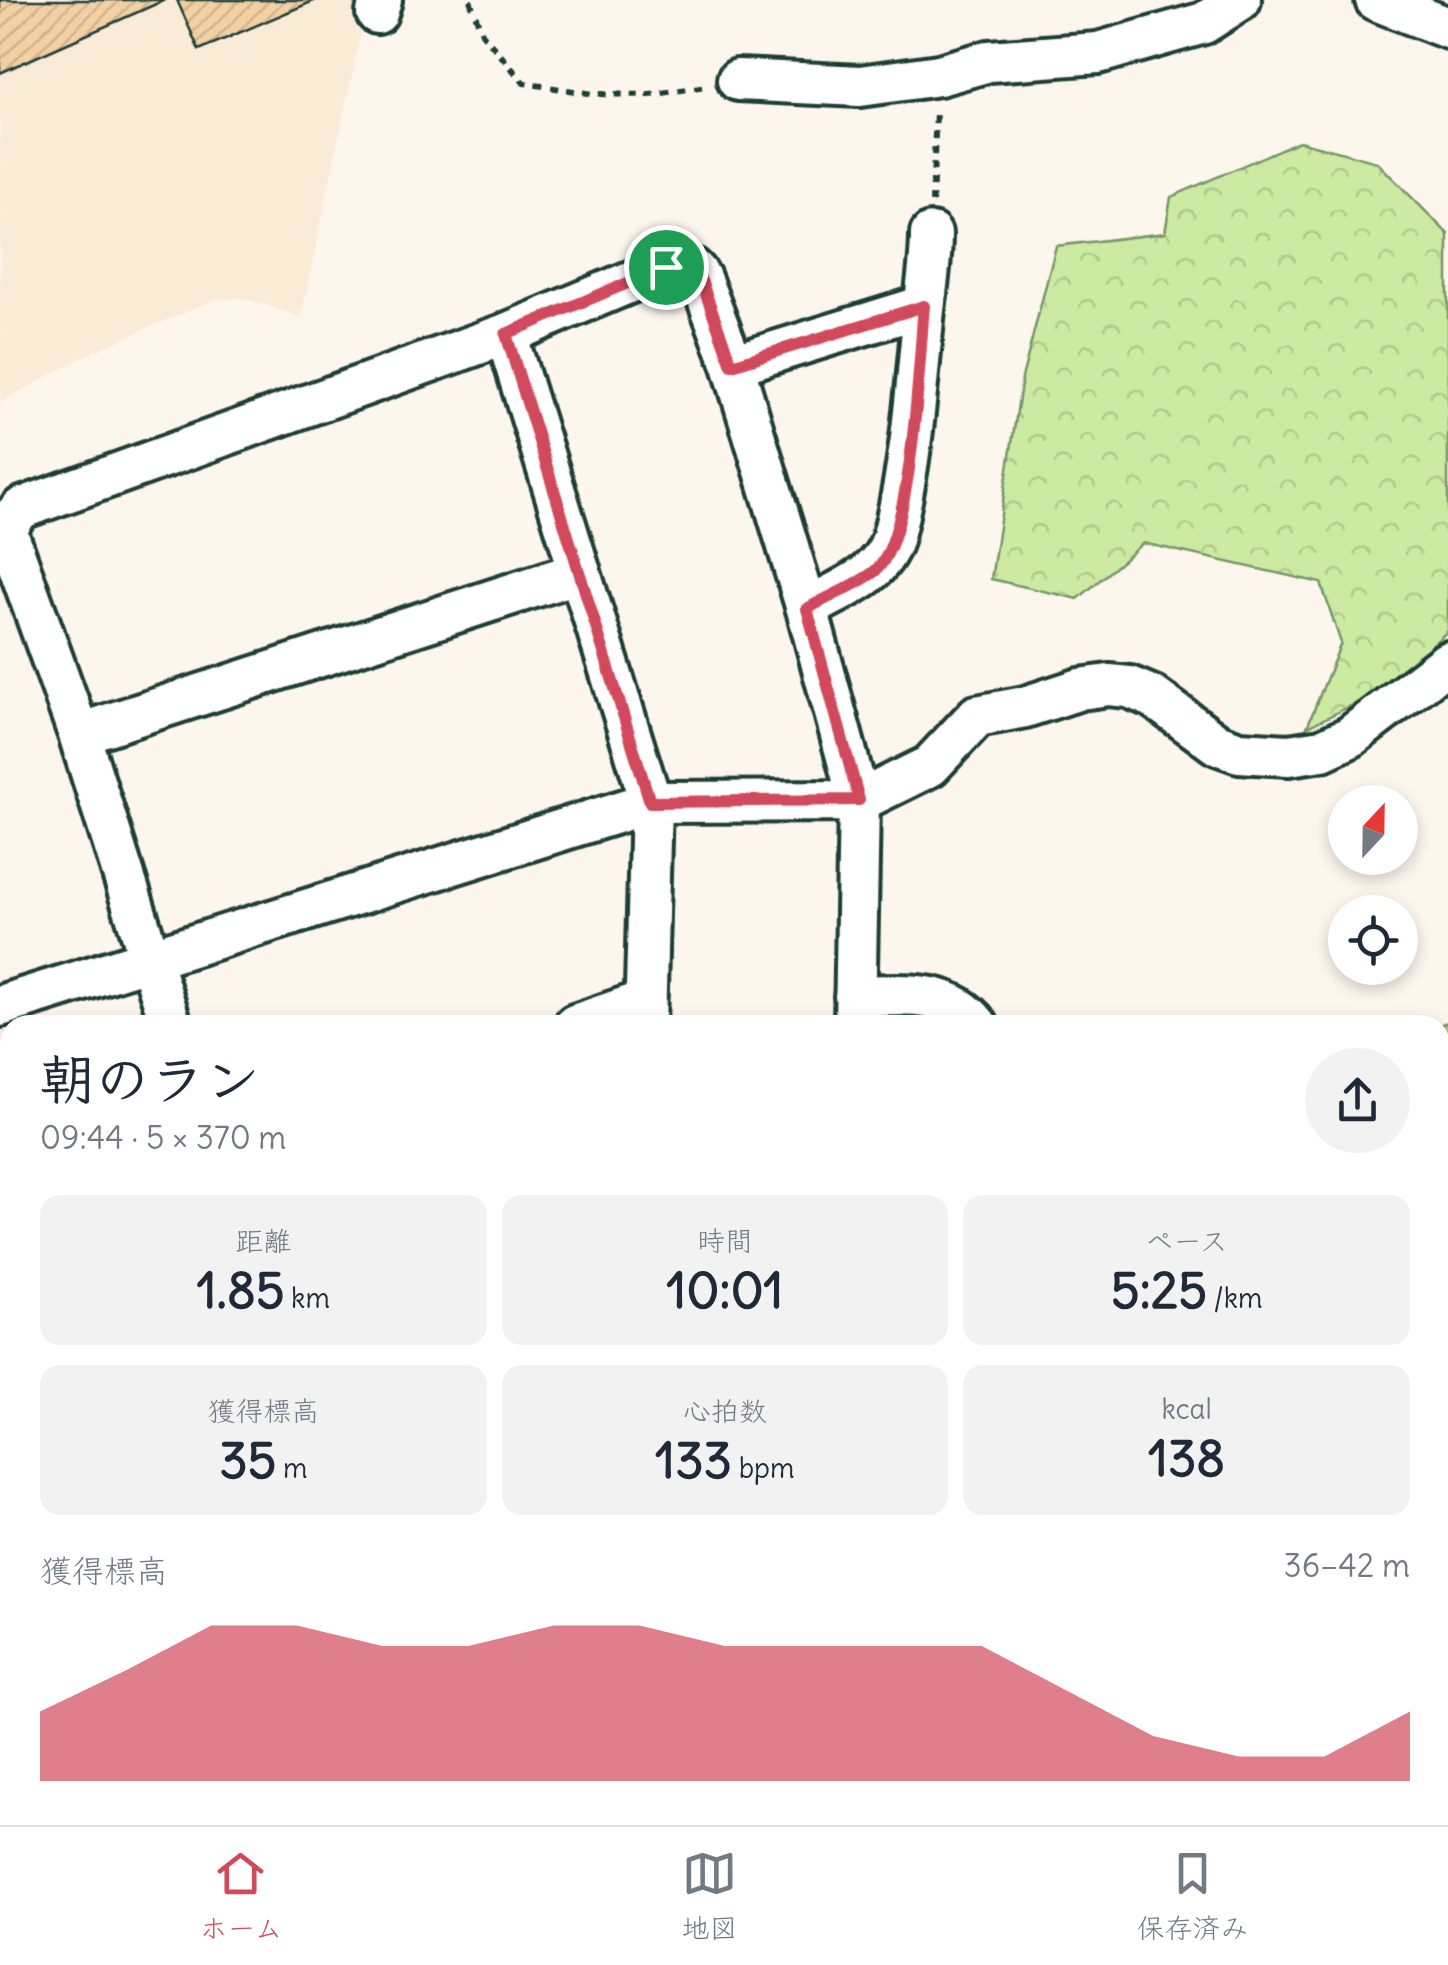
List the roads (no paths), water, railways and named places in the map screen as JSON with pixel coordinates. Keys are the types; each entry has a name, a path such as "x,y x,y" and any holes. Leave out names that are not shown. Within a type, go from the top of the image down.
{"street":[{"path":"738,80 860,86 939,75 960,66 989,61 1098,53 1204,23 1240,0"},
{"path":"1376,0 1448,28"},
{"path":"807,609 875,571 887,555 902,504 914,423 931,234"},
{"path":"168,1015 79,734 8,533 12,518 22,508 506,334 666,267 686,263 695,268 700,278 732,365 807,609 859,800 855,1010 937,997 968,1015"},
{"path":"732,365 924,306"},
{"path":"506,334 650,802 645,1013"},
{"path":"79,734 580,572"},
{"path":"0,1006 650,802 859,800 930,766 977,716 1080,690 1109,685 1129,687 1152,697 1217,744 1239,752 1289,754 1322,750 1350,737 1448,662"}]}
